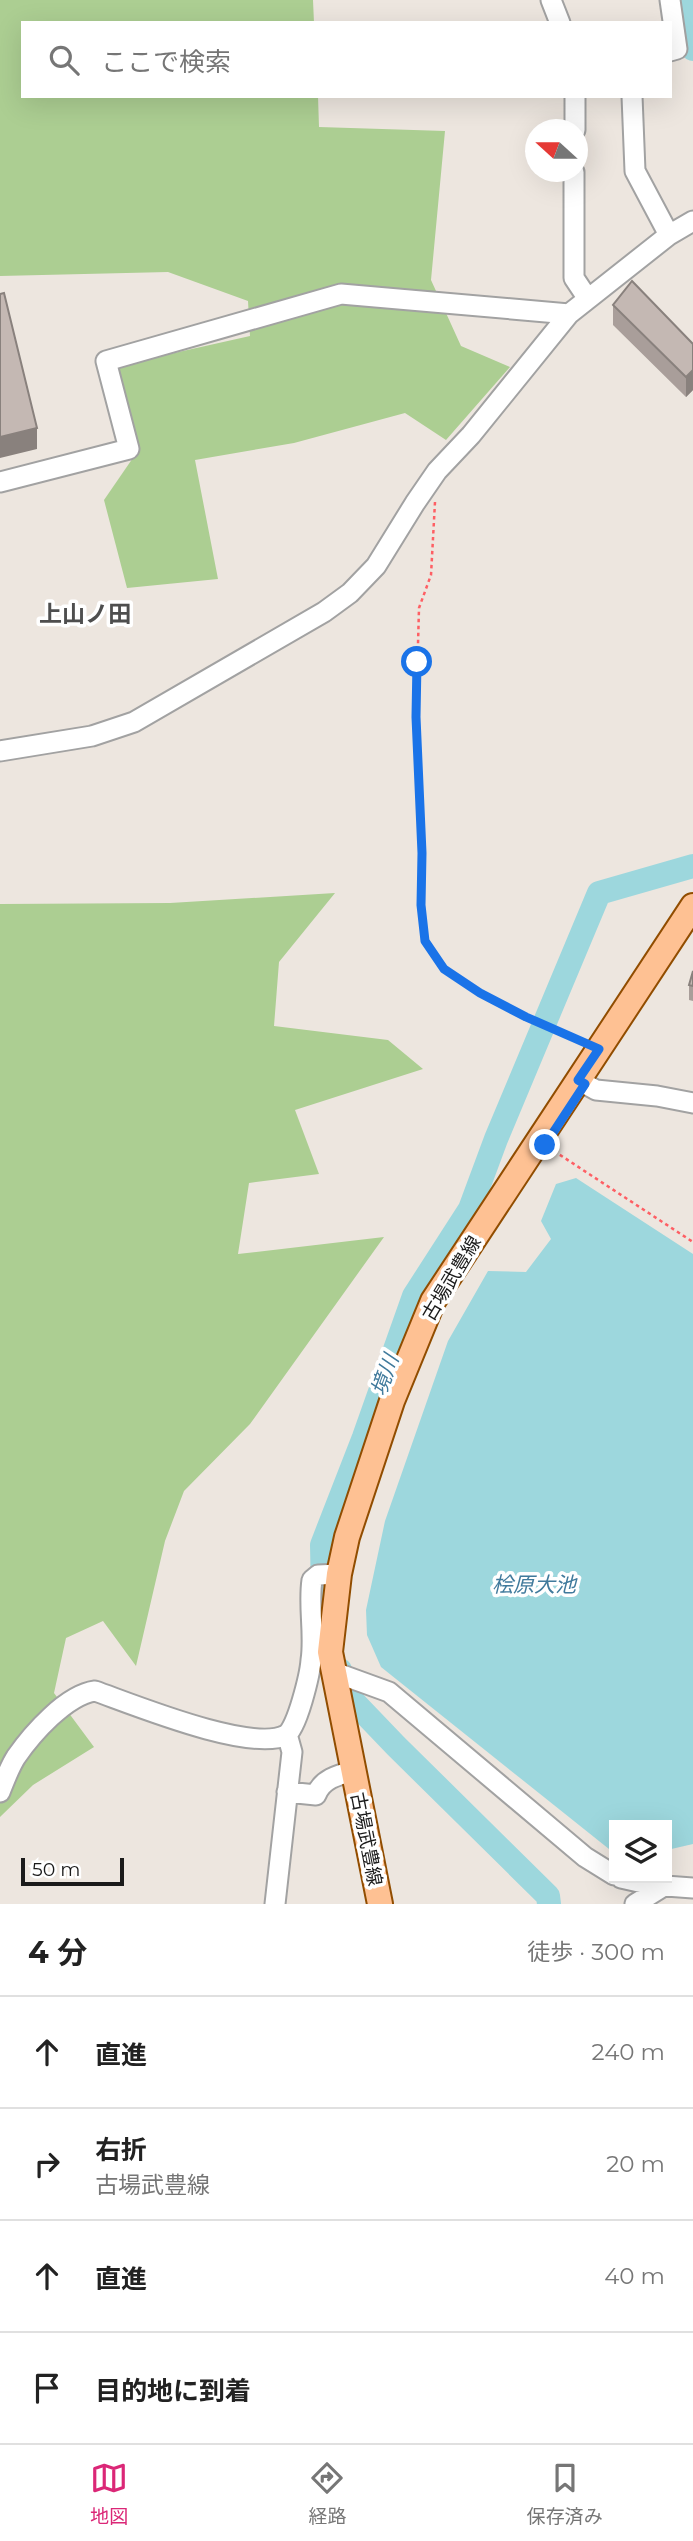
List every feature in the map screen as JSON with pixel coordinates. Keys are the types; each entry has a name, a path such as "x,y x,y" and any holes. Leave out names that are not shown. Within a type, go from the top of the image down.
{"main road":[{"name":"古場武豊線","path":"380,1904 330,1652 339,1574 347,1537 392,1401 433,1301 693,906"}],"street":[{"path":"551,0 559,21"},
{"path":"670,0 677,50 672,51"},
{"path":"575,98 575,119"},
{"path":"632,98 635,171 669,235"},
{"path":"574,182 574,278 588,299"},
{"path":"0,751 92,736 134,722 324,612 350,593 376,566 437,471 471,435 569,314 669,235 693,221"},
{"path":"0,482 129,449 106,361 341,294 569,314"},
{"path":"578,1080 596,1090 657,1096 693,1103"},
{"path":"275,1904 292,1752 287,1734 297,1715 312,1660 312,1580 318,1575 339,1574"},
{"path":"334,1672 389,1692 585,1857 609,1872"},
{"path":"0,1792 17,1757 45,1723 84,1692 95,1691 191,1726 268,1739 287,1734"},
{"path":"287,1792 316,1795 319,1787 330,1779 353,1771"},
{"path":"638,1883 693,1888"},
{"path":"635,1904 664,1886"}],"path":[{"path":"437,471 431,575 419,608 418,635 416,717 422,853 421,905 425,941 444,969 480,993 526,1017 599,1049"},
{"path":"545,1145 693,1242"}],"green space":[{"path":"0,0 313,0 314,21 21,21 21,98 318,98 319,127 445,131 431,280 461,346 510,367 446,440 405,413 294,443 195,460 218,579 127,588 104,500 137,452 116,366 250,336 248,301 168,272 0,276"},
{"path":"335,893 279,962 274,1026 388,1040 423,1069 295,1110 319,1174 249,1183 238,1254 384,1237 250,1424 184,1491 165,1541 136,1666 103,1621 66,1638 54,1693 94,1747 33,1785 0,1817 0,904 170,903"}],"water":[{"name":"桧原大池","path":"576,1178 693,1254 693,1844 672,1849 672,1820 609,1820 609,1849 381,1667 367,1635 366,1610 385,1521 448,1341 488,1271 526,1272 551,1239 541,1221 556,1184"}],"building":[{"path":"632,281 693,344 693,370 686,377 613,305"},
{"path":"4,293 37,428 0,437 0,294"}],"waterway":[{"path":"685,0 693,49"},
{"name":"境川","path":"329,1631 323,1594 322,1545 414,1296 470,1209 496,1139 599,893 693,866"},
{"name":"境川","path":"340,1670 351,1699 548,1896 549,1904"}],"district":[{"name":"上山ノ田","path":"85,614"}],"route":[{"path":"417,662 421,905 425,941 444,969 480,993 526,1017 599,1049 578,1080 585,1084 545,1145"}]}
